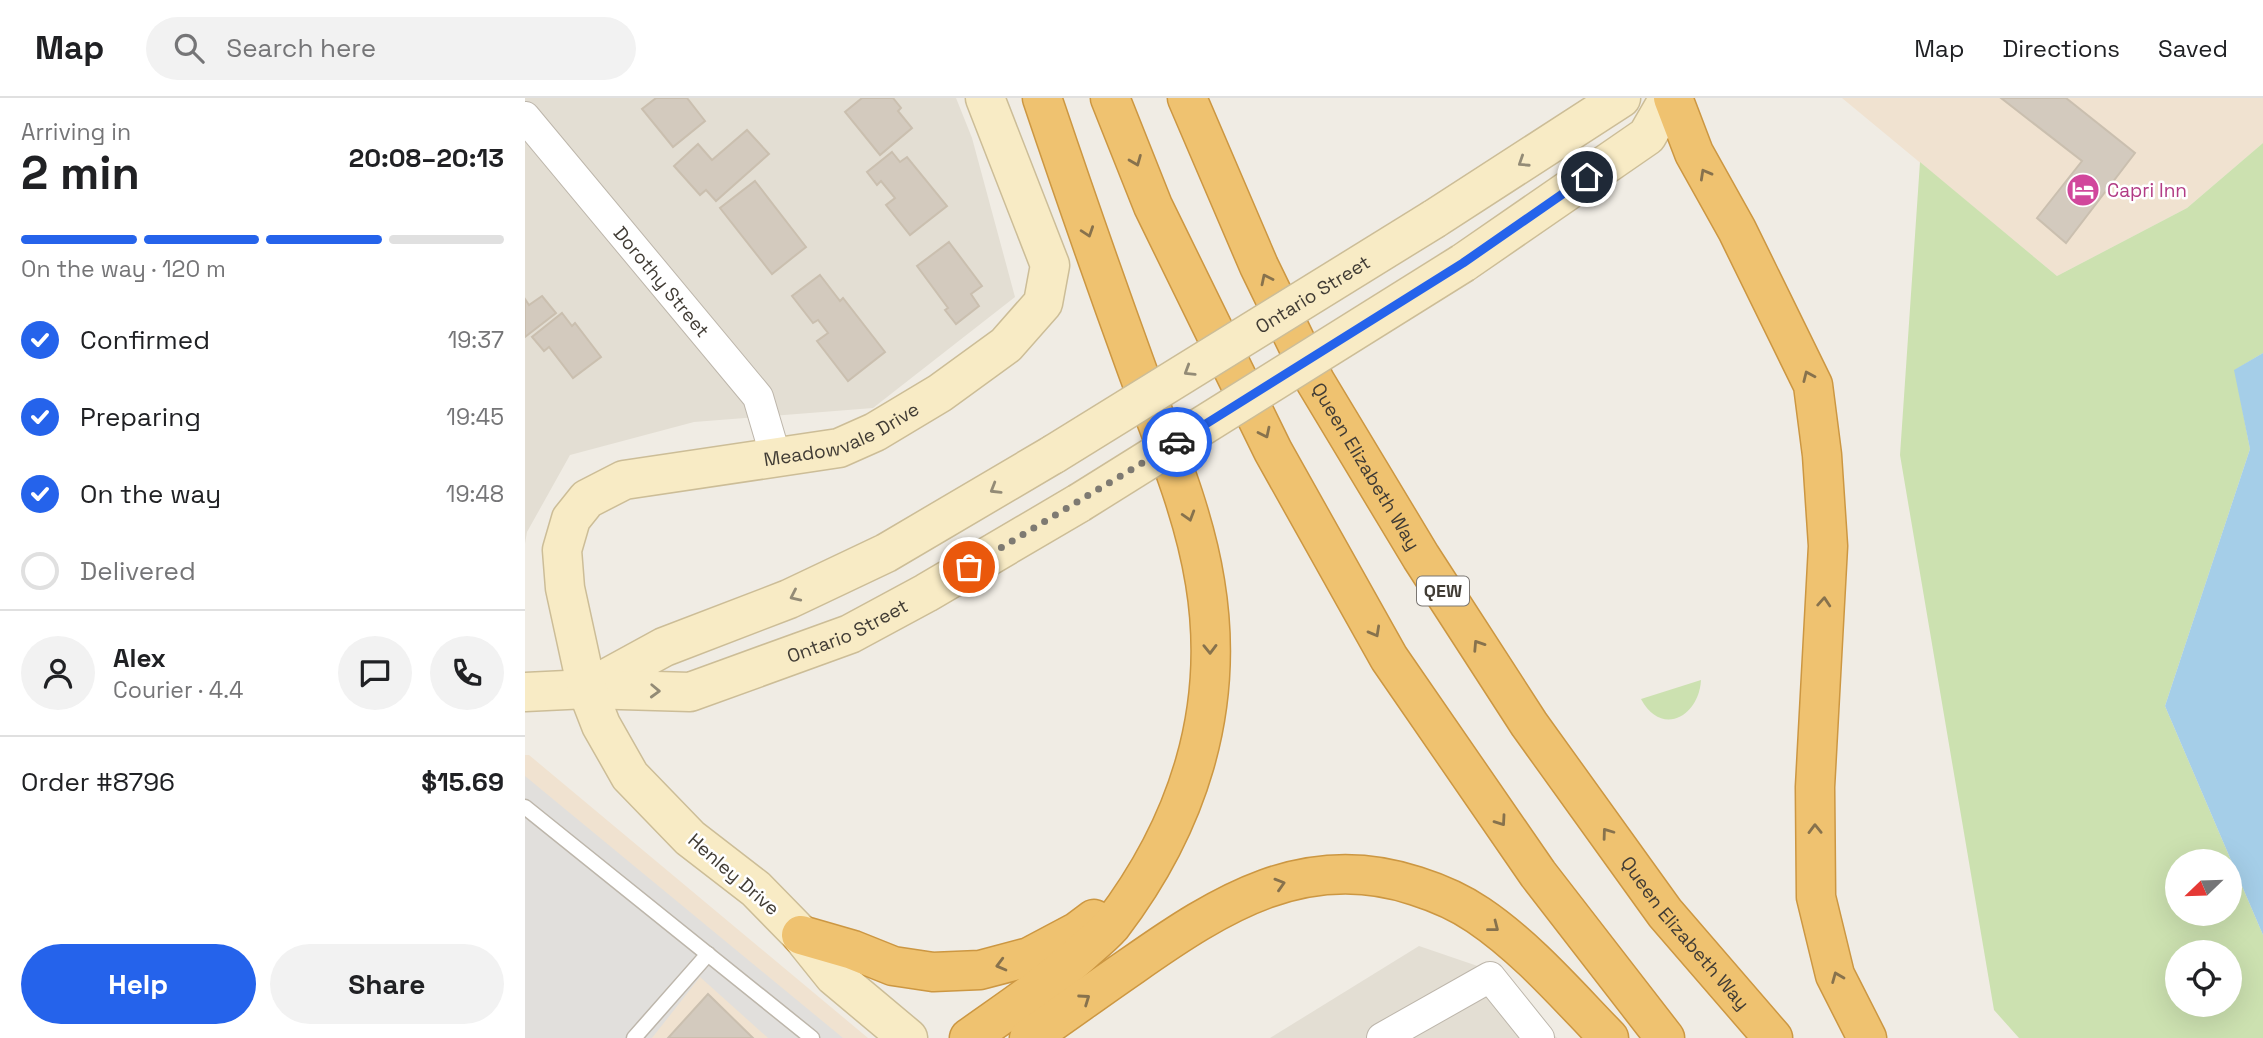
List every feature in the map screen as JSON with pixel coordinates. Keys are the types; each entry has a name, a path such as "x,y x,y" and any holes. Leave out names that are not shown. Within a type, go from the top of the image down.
{"highway":[{"path":"969,1038 1058,975 1109,928 1155,859 1180,809 1200,752 1211,685 1205,582 1177,476 1042,98"},
{"path":"1110,98 1153,206 1273,451 1389,658 1538,874 1665,1038"},
{"name":"Queen Elizabeth Way","path":"1187,98 1259,266 1315,381 1421,557 1529,724 1665,913 1773,1038"},
{"path":"1671,98 1694,153 1737,230 1813,385 1822,455 1828,546 1815,786 1816,897 1835,975 1867,1038"},
{"path":"801,935 853,950 893,967 933,972 980,970 1029,957 1077,931 1113,906 1155,859"},
{"path":"1029,1038 1187,927 1232,901 1283,882 1339,873 1390,877 1443,895 1478,914 1510,939 1609,1038"}],"main road":[{"name":"Meadowvale Drive","path":"587,689 565,588 562,550 571,519 587,499 624,480 839,448 875,432 940,393 1006,345 1043,303 1050,265 985,98"},
{"name":"Ontario Street","path":"587,689 664,647 789,599 886,553 1054,454 1434,219 1621,98"},
{"name":"Ontario Street","path":"525,692 587,689 690,692 850,634 926,593 1079,503 1463,263 1647,136 1671,98"},
{"name":"Henley Drive","path":"587,689 601,725 630,776 690,838 756,888 801,935 834,976 908,1038"}],"street":[{"name":"Dorothy Street","path":"525,117 758,397 776,458"},
{"path":"1382,1038 1490,977 1539,1038"}],"lane":[{"path":"525,807 812,1038"},
{"path":"634,1038 708,954"}],"shaded area":[{"path":"525,98 956,98 972,138 1015,297 873,408 694,422 570,455 527,532 525,544"},
{"path":"1842,98 2263,98 2263,143 2187,208 2057,276"},
{"path":"525,755 529,755 868,1038 525,1038"},
{"path":"525,776 843,1038 768,1038 700,977 652,1038 525,1038"},
{"path":"1419,946 1498,973 1557,1038 1270,1038"}],"green space":[{"path":"2263,143 2263,353 2235,370 2250,449 2165,706 2226,849 2165,849 2165,926 2242,926 2242,886 2263,935 2263,1038 2019,1038 1994,1010 1900,455 1920,162 2057,276 2187,208"},
{"path":"1701,680 1694,704 1678,718 1659,717 1649,711 1641,699"}],"water":[{"path":"2263,353 2263,935 2242,886 2242,849 2226,849 2165,706 2250,449 2234,370"}],"building":[{"path":"656,98 687,98 705,121 673,147 642,109"},
{"path":"862,98 893,98 901,108 898,111 912,128 880,155 845,112"},
{"name":"Capri Inn","path":"2001,98 2066,98 2135,153 2066,243 2037,218 2082,161"},
{"path":"747,130 769,154 716,201 706,190 700,195 674,166 698,144 712,160"},
{"path":"892,152 900,162 907,157 947,206 910,235 886,205 895,198 881,181 877,185 867,172"},
{"path":"755,181 806,247 772,274 720,208"},
{"path":"949,242 982,286 971,294 979,306 956,324 945,310 948,308 917,266"},
{"path":"820,275 840,301 843,298 885,352 848,381 817,341 828,333 818,320 813,323 792,296"},
{"path":"542,296 556,313 525,337 525,299 529,305"},
{"path":"562,313 572,326 575,323 601,357 573,378 549,347 544,351 532,337"},
{"path":"708,994 753,1038 668,1038"}],"way so far":[{"path":"969,567 1177,442"}],"place":[{"name":"Capri Inn","path":"2083,190"}],"route":[{"path":"1177,442 1463,263 1587,177"}]}
